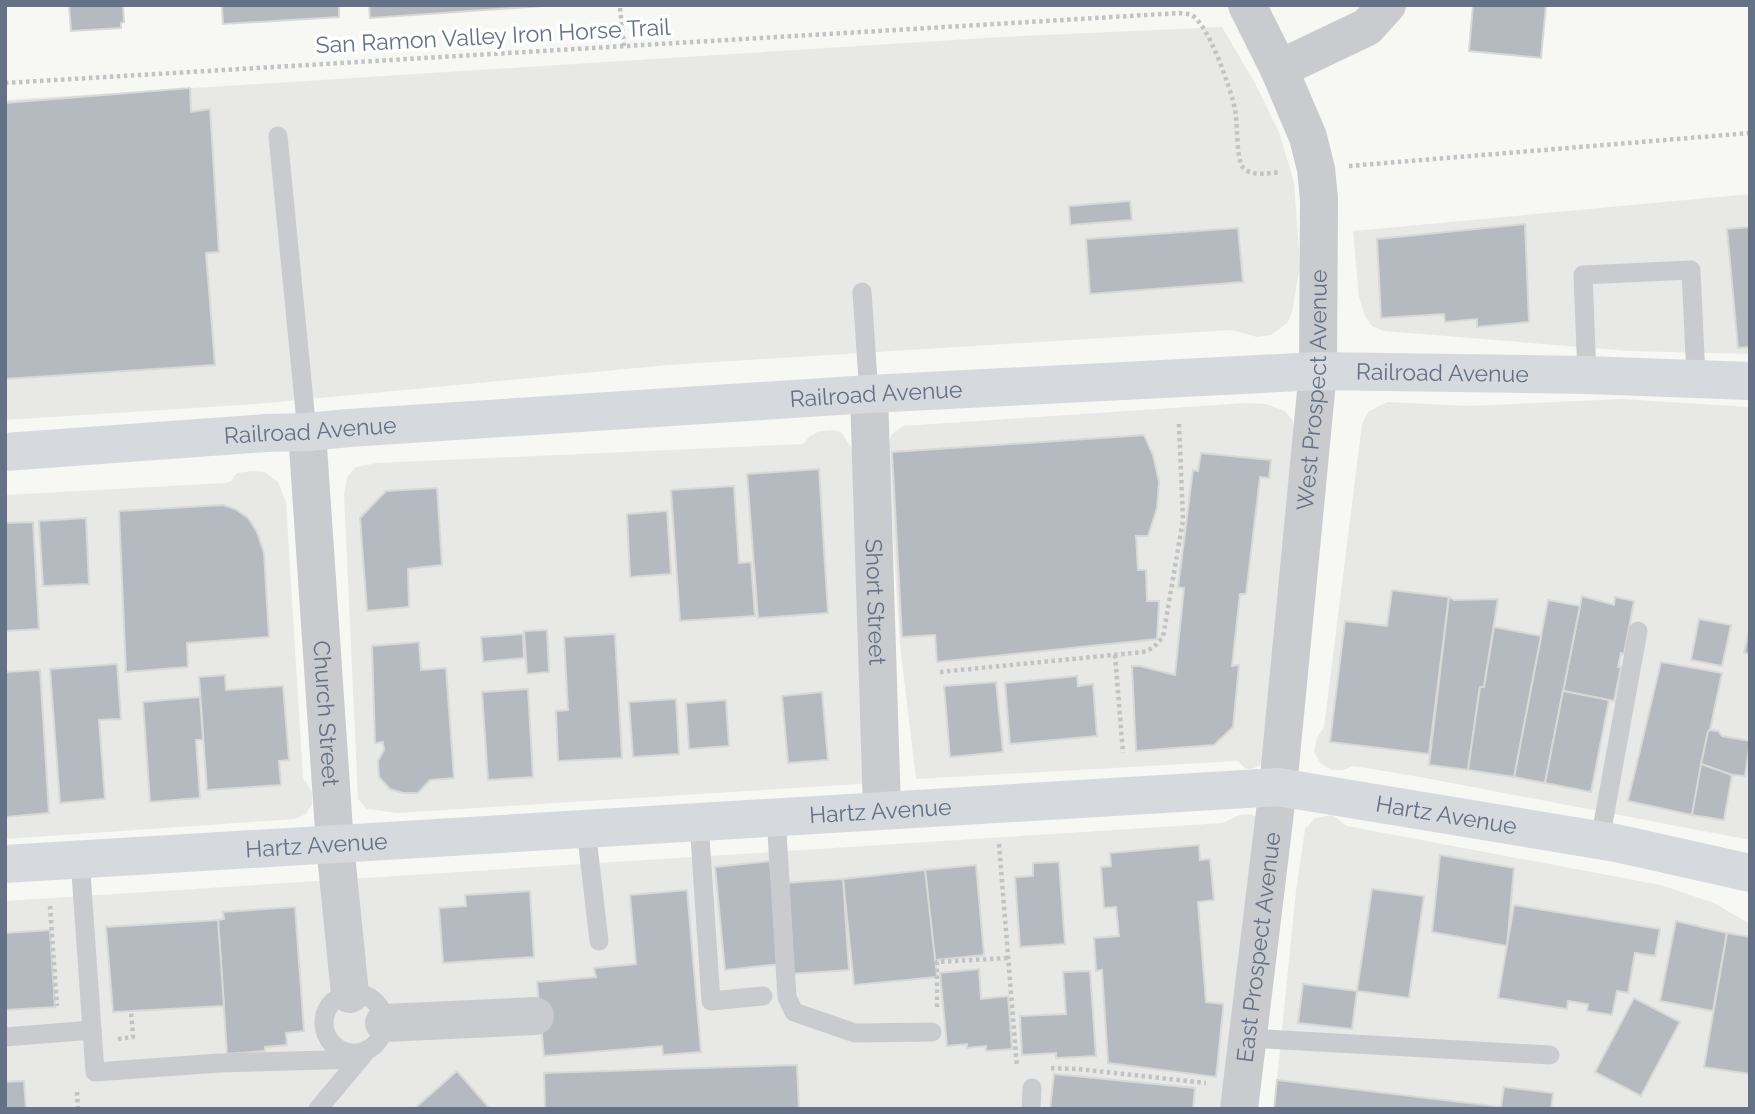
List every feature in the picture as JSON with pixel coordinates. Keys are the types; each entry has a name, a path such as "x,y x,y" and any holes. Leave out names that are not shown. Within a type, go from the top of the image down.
{"street":[{"name":"West Prospect Avenue","path":"1247,5 1279,69 1308,138 1316,169 1319,199 1318,371 1278,788"},
{"path":"1279,69 1367,27 1387,5"},
{"name":"Railroad Avenue","path":"5,452 869,394 1318,371 1587,375 1750,381"},
{"name":"Short Street","path":"869,394 882,810"},
{"name":"Church Street","path":"307,432 335,845 349,993"},
{"name":"Hartz Avenue","path":"5,864 1278,788 1600,840 1750,873"},
{"name":"East Prospect Avenue","path":"1241,1098 1278,788"},
{"path":"370,1044 535,1016"}],"lane":[{"path":"278,136 307,432"},
{"path":"1587,375 1583,275 1691,270 1696,378"},
{"path":"862,292 869,394"},
{"path":"1600,840 1638,631"},
{"path":"776,816 787,997 794,1012 855,1033 932,1032"},
{"path":"699,822 711,1001 763,996"},
{"path":"586,829 599,941"},
{"path":"80,859 95,1072 219,1063 370,1044"},
{"path":"318,1109 370,1044 377,1004 360,994 349,993 340,997 326,1012 325,1032 330,1041 346,1052 370,1044"},
{"path":"5,1037 92,1030"},
{"path":"1248,1038 1550,1055"},
{"path":"1031,1109 1032,1088"}],"path":[{"path":"620,8 624,46"},
{"name":"San Ramon Valley Iron Horse Trail","path":"5,83 1180,13 1191,15 1198,21 1230,90 1241,165 1251,173 1287,171"},
{"path":"1350,166 1750,133"},
{"path":"940,672 1143,652 1153,648 1163,637 1183,520 1180,424"},
{"path":"1115,655 1123,753"},
{"path":"999,844 1016,1067 1078,1069 1241,1098"},
{"path":"932,1032 938,1001 937,962 1008,958"},
{"path":"1032,1088 1046,1068"}],"shaded area":[{"path":"1222,27 1255,83 1279,132 1294,182 1300,266 1288,322 1271,335 1257,337 1232,330 668,365 256,404 5,420 5,100 1001,37"},
{"path":"1750,194 1750,354 1629,351 1384,331 1372,326 1365,316 1359,297 1353,231"},
{"path":"1622,399 1750,407 1750,840 1420,777 1354,766 1332,770 1321,764 1314,752 1317,738 1324,727 1362,424 1368,412 1387,402 1469,406"},
{"path":"1245,403 1266,404 1285,411 1293,421 1299,446 1264,764 1251,769 1245,768 1238,761 916,779 900,645 887,448 892,434 903,426"},
{"path":"834,430 842,433 854,452 874,783 397,813 367,809 358,799 344,494 347,477 356,467 377,463 803,444 810,436 820,431"},
{"path":"265,472 278,482 286,502 303,778 312,792 312,804 306,814 295,819 5,839 5,495 225,483 231,481 237,473"},
{"path":"1251,814 1258,818 1225,1109 5,1109 5,901 1223,823 1239,815"},
{"path":"1332,815 1347,826 1661,885 1714,903 1750,924 1750,1109 1274,1109 1296,891 1305,829 1315,818"}],"building":[{"path":"69,5 123,5 124,22 121,23 121,28 71,31"},
{"path":"222,5 339,5 339,17 223,24"},
{"path":"369,5 557,5 370,18"},
{"path":"1473,5 1546,5 1541,58 1469,51"},
{"path":"190,88 191,112 210,109 219,252 206,253 215,365 5,379 5,103"},
{"path":"1130,201 1132,220 1070,225 1069,206"},
{"path":"1525,224 1529,322 1477,327 1477,319 1445,322 1444,314 1381,318 1377,239"},
{"path":"1750,227 1750,347 1738,348 1727,229"},
{"path":"1238,228 1243,282 1090,294 1086,239"},
{"path":"1144,435 1153,455 1159,482 1157,508 1148,536 1136,536 1138,570 1146,570 1147,601 1159,601 1157,639 937,662 935,635 902,637 892,452"},
{"path":"1201,453 1271,460 1269,478 1260,477 1246,594 1240,594 1232,666 1239,665 1233,727 1214,745 1136,751 1132,666 1175,675 1184,588 1178,587 1193,470 1198,471"},
{"path":"819,469 828,613 758,618 747,474"},
{"path":"734,486 739,563 751,562 755,616 680,621 671,490"},
{"path":"437,488 442,565 408,569 409,607 367,611 360,518 386,491"},
{"path":"223,505 248,518 257,532 264,553 269,637 187,643 188,667 126,672 119,511"},
{"path":"667,511 671,574 630,577 627,514"},
{"path":"86,518 89,584 43,586 39,521"},
{"path":"33,522 39,629 5,631 5,523"},
{"path":"1392,590 1449,597 1429,754 1330,742 1345,621 1387,626"},
{"path":"1582,596 1614,605 1615,597 1634,601 1624,654 1621,653 1618,667 1621,667 1614,701 1563,691"},
{"path":"1449,597 1454,600 1498,599 1484,687 1480,687 1468,770 1429,765"},
{"path":"1548,600 1580,606 1545,783 1514,777"},
{"path":"1699,619 1731,625 1722,666 1691,660"},
{"path":"1750,626 1750,654 1744,653"},
{"path":"1494,627 1541,636 1514,777 1468,770 1480,687 1484,687"},
{"path":"547,630 549,672 527,674 524,631"},
{"path":"523,634 524,658 483,662 481,637"},
{"path":"615,634 622,758 558,761 556,711 568,710 564,637"},
{"path":"419,642 421,670 446,668 454,778 430,780 418,793 403,793 390,789 379,777 378,761 384,750 383,742 375,743 372,646"},
{"path":"1661,662 1722,673 1692,815 1628,801"},
{"path":"117,664 121,719 99,720 105,799 60,803 50,669"},
{"path":"40,670 49,813 5,817 5,672"},
{"path":"225,675 226,690 283,686 289,760 279,761 281,785 207,790 199,677"},
{"path":"1077,676 1078,686 1093,684 1097,736 1010,744 1005,683"},
{"path":"996,682 1003,752 950,757 944,686"},
{"path":"528,689 533,777 488,780 482,692"},
{"path":"1563,691 1609,700 1591,792 1545,783"},
{"path":"822,692 828,760 788,763 782,696"},
{"path":"200,697 203,740 196,740 200,798 150,802 143,702"},
{"path":"676,699 679,754 633,757 629,702"},
{"path":"726,700 729,746 689,749 686,703"},
{"path":"1710,730 1718,731 1722,736 1750,741 1745,776 1732,775 1701,764"},
{"path":"1701,764 1732,775 1724,820 1692,815"},
{"path":"1199,845 1200,860 1210,859 1214,900 1198,902 1206,1002 1223,1004 1216,1077 1108,1063 1102,970 1096,971 1094,938 1119,936 1116,907 1104,908 1101,867 1111,866 1110,853"},
{"path":"1440,855 1514,868 1507,946 1432,932"},
{"path":"770,861 780,964 725,970 715,867"},
{"path":"1059,862 1065,944 1020,947 1015,877 1033,876 1033,863"},
{"path":"976,865 984,955 935,960 925,870"},
{"path":"925,870 937,977 854,985 843,879"},
{"path":"843,879 849,970 790,974 784,883"},
{"path":"1372,889 1424,896 1409,998 1357,991"},
{"path":"687,890 701,1052 663,1055 662,1046 544,1056 537,982 596,977 594,968 636,964 630,895"},
{"path":"530,891 534,957 443,963 439,908 466,906 465,895"},
{"path":"1514,905 1660,929 1655,956 1635,953 1628,993 1617,991 1612,1015 1587,1011 1588,1004 1568,1001 1567,1009 1498,998"},
{"path":"295,907 304,1031 286,1033 287,1045 265,1047 265,1051 227,1054 218,920 224,919 223,912"},
{"path":"218,920 224,1006 113,1012 106,927"},
{"path":"1676,921 1727,933 1713,1011 1660,1001"},
{"path":"50,930 55,1007 5,1010 5,933"},
{"path":"1727,933 1750,937 1750,1074 1704,1067"},
{"path":"979,969 981,999 1008,996 1012,1049 986,1051 986,1046 947,1046 940,973"},
{"path":"1090,971 1096,1056 1056,1058 1056,1053 1022,1055 1020,1016 1066,1014 1063,972"},
{"path":"1303,984 1357,991 1352,1029 1298,1023"},
{"path":"1634,998 1680,1022 1641,1096 1595,1072"},
{"path":"797,1065 799,1109 545,1109 544,1073"},
{"path":"457,1071 490,1109 414,1109"},
{"path":"1054,1074 1195,1088 1193,1109 1050,1109"},
{"path":"1277,1080 1501,1107 1504,1087 1553,1093 1551,1109 1274,1109"},
{"path":"24,1081 26,1109 5,1109 5,1082"}]}
